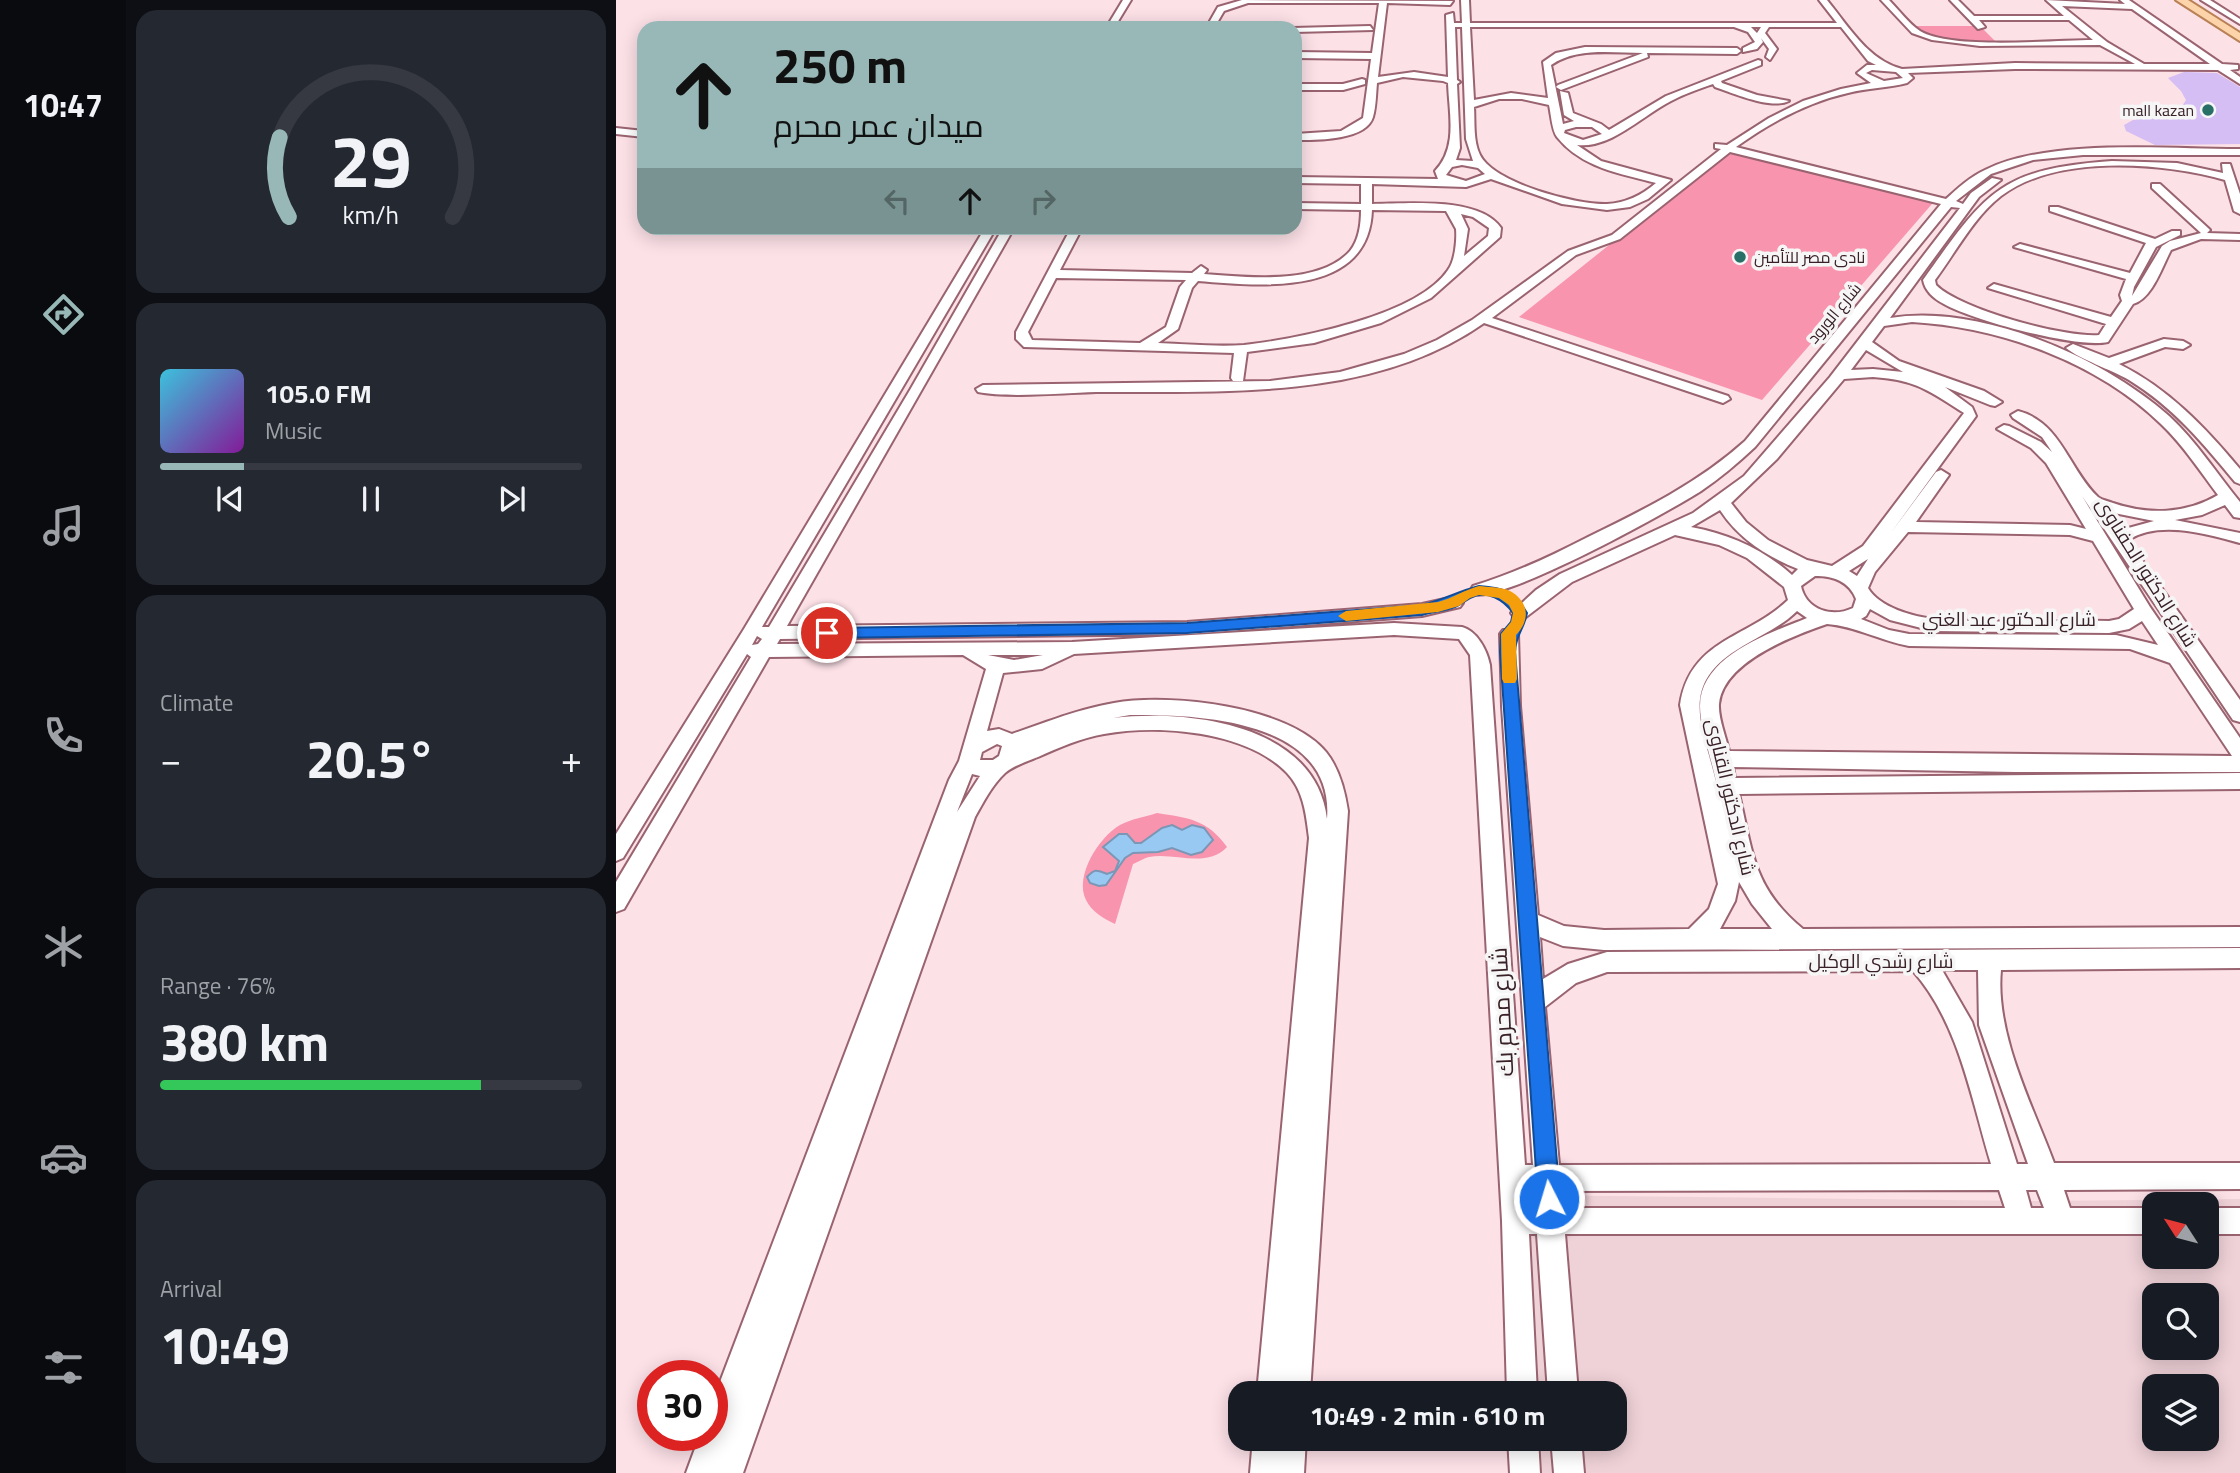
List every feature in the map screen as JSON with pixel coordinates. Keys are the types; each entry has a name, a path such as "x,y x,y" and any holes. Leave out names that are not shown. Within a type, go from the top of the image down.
{"main road":[{"path":"2181,0 2203,14 2238,23"},
{"path":"2194,0 2240,38"}],"street":[{"path":"1114,21 1127,0"},
{"path":"1210,21 1210,9 1233,0"},
{"path":"1288,0 1300,8 1314,0"},
{"path":"1302,135 1331,135 1364,124 1369,115 1374,81 1370,32 1372,0"},
{"path":"1302,134 1329,132 1352,124 1358,116 1362,82 1372,59 1383,0"},
{"path":"1465,0 1472,149 1488,171"},
{"path":"1811,0 1871,59 1903,71 2127,62 2148,66 2220,67 2236,71"},
{"path":"1823,0 1870,80 1887,83"},
{"path":"1885,0 1922,35 1944,41 2102,42"},
{"path":"1954,0 1996,42"},
{"path":"2102,4 2123,0 2135,3 2236,71 2240,81"},
{"path":"2205,0 2238,23"},
{"path":"2211,0 2238,23"},
{"path":"1213,21 1221,9 1242,1 1450,2 1455,82 1455,148 1440,173 1452,182"},
{"path":"2052,2 2135,3 2220,67"},
{"path":"2052,2 2127,62"},
{"path":"1467,10 1492,22"},
{"path":"1972,18 2073,18"},
{"path":"1467,24 1835,23"},
{"path":"1451,24 1835,23"},
{"path":"1467,39 1486,29 1505,25"},
{"path":"1734,25 1751,30 1759,42 1755,47 1737,54 1595,50 1566,52 1552,57 1546,64 1560,136 1583,143 1603,138 1653,106 1693,87 1766,62 1773,49 1761,33 1768,25"},
{"path":"1302,31 1370,32"},
{"path":"1667,179 1600,155 1595,148 1603,138 1605,130 1569,115 1557,66 1570,56 1588,53 1762,52 1770,57"},
{"path":"1561,87 1651,53"},
{"path":"1737,54 1758,64"},
{"path":"1559,130 1569,124 1592,125 1616,120 1663,94 1728,69 1737,54"},
{"path":"1302,57 1372,59 1389,71 1433,72 1454,66"},
{"path":"1693,87 1712,88 1729,93 1751,101 1763,109 1844,83 1860,67 1887,67"},
{"path":"982,389 1236,388 1306,383 1371,369 1409,357 1441,344 1484,319 1570,254 1616,238 1722,142 1800,105 1856,88 1907,80 1908,76 1903,71"},
{"path":"2184,72 2236,71"},
{"path":"1374,81 1395,76 1434,76 1455,82"},
{"path":"1715,78 1718,85 1756,98 1784,101"},
{"path":"1302,89 1343,87 1362,82"},
{"path":"1467,86 1494,93 1536,92 1550,86"},
{"path":"1302,89 1342,90 1360,94"},
{"path":"1469,106 1495,97 1529,97 1553,103"},
{"path":"616,131 637,133"},
{"path":"1567,140 1575,150 1590,159 1667,179"},
{"path":"1722,142 1969,203"},
{"name":"شارع الورود","path":"1514,623 1540,594 1564,579 1676,530 1721,502 1770,461 1866,343 1969,203 1988,184 2005,175 2052,162 2240,152"},
{"name":"شارع الورود","path":"1479,590 1526,576 1688,494 1723,470 1750,444 1951,199 1972,181 1999,166 2040,155 2220,155 2240,159"},
{"path":"2220,155 2240,211"},
{"path":"1302,174 1396,174 1469,162 1570,204 1591,206 1643,198 1681,169"},
{"path":"2230,178 2187,167 2132,164 2082,166 2022,180 2003,190 1985,205 1930,280 1935,292 1951,303 2083,341 2103,340 2128,301 2136,299 2143,291 2166,248 2186,239 2240,237"},
{"path":"1476,182 1488,171"},
{"path":"1302,180 1476,182 1576,213"},
{"path":"1054,270 1183,277 1200,274 1270,283 1297,279 1336,266 1353,254 1363,240 1361,180"},
{"path":"2156,186 2204,230"},
{"path":"1072,235 1022,331 1023,339 1040,346 1241,349 1314,338 1376,320 1427,295 1494,237 1495,228 1484,216 1449,208 1302,206"},
{"path":"1449,208 1461,221 1462,247 1455,269"},
{"path":"2054,209 2154,242"},
{"path":"1461,221 1484,216"},
{"path":"2128,301 2126,295 2133,277 2154,242 2175,233 2240,230"},
{"path":"616,852 750,633 986,235"},
{"path":"616,901 917,390 1004,235"},
{"path":"1462,247 1480,250"},
{"path":"2020,247 2133,277"},
{"path":"2144,257 2159,261"},
{"path":"1141,347 1172,329 1183,277"},
{"path":"1910,283 1918,293 1954,311 2036,334 2108,363 2161,396 2189,419 2237,472"},
{"path":"1994,288 2113,322"},
{"path":"1881,323 1898,317 1950,319 2031,343 2114,381 2166,421 2240,513"},
{"path":"1484,319 1723,399"},
{"path":"1172,329 1189,348"},
{"path":"1866,343 1895,364 1964,387 2008,406 2018,415 2018,425 1982,422"},
{"path":"2108,363 2164,343 2183,345"},
{"path":"1238,378 1241,349"},
{"name":"شارع الدكتور الحفناوى","path":"1840,374 1869,372 1899,376 1941,391 1982,422 2028,440 2048,455 2148,617 2240,753"},
{"path":"893,390 917,390"},
{"path":"1982,422 1973,402 1995,402"},
{"name":"شارع الدكتور الحفناوى","path":"2018,415 2047,434 2097,503 2240,715"},
{"path":"1771,417 1797,427"},
{"path":"1676,530 1702,533 1728,541 1774,567 1804,609 1835,618 1860,612 1868,569 1904,527 1982,422"},
{"path":"1834,572 1869,550 1982,422"},
{"path":"2097,503 2116,510 2171,516 2195,513 2214,506 2227,497"},
{"path":"1721,502 1745,532 1764,547 1815,570 1834,572 1863,593"},
{"path":"2120,538 2130,529 2154,526 2208,530 2240,538"},
{"path":"1904,527 2070,530 2101,538"},
{"path":"1795,593 1804,573 1815,570"},
{"path":"739,651 1072,648 1394,629 1464,634 1488,639 1514,623 1515,602 1503,594 1479,590 1465,594 1454,603 1413,610 1187,628 750,633"},
{"name":"شارع الدكتور القناوى","path":"1795,593 1780,619 1712,657 1700,669 1693,683 1689,705 1727,786 1749,880 1769,912 1800,940"},
{"name":"شارع الدكتور عبد الغني","path":"1863,593 1896,617 1933,625 2109,628 2148,617"},
{"path":"1454,603 1451,618 1464,634"},
{"path":"2148,617 2179,623"},
{"name":"شارع الدكتور عبد الغني","path":"1835,618 1909,640 2116,641 2132,643 2175,658"},
{"name":"شارع الدكتور القناوى","path":"1693,940 1713,924 1726,902 1729,884 1711,747 1709,706 1713,686 1725,669 1796,628 1835,618"},
{"name":"شارع محرم بك","path":"1514,623 1511,706 1562,1381"},
{"name":"شارع محرم بك","path":"1464,634 1479,654 1481,664 1515,1221 1522,1381"},
{"path":"965,648 980,661 1004,666 1040,663 1072,648"},
{"path":"728,1473 965,817 976,796 1013,750 1005,739 996,710 1006,674 1004,666"},
{"path":"970,756 985,710 1004,666"},
{"path":"701,1473 954,793 977,743 1005,739 1130,708 1236,715 1272,726 1315,801 1319,838 1273,1381"},
{"path":"970,756 980,769 1000,766 1090,730 1143,723 1212,728 1238,734 1291,755 1317,755 1335,791 1338,811 1296,1381"},
{"path":"1711,747 2015,764 2240,764"},
{"path":"1727,786 2240,781"},
{"name":"شارع رشدي الوكيل","path":"1529,922 1606,951 1990,961 2240,958"},
{"name":"شارع رشدي الوكيل","path":"1535,1001 1549,986 1606,951 1693,940 2240,937"},
{"path":"1918,960 1949,1000 1960,1022 2022,1220"},
{"path":"1990,961 1987,981 1991,1025 2062,1222"},
{"path":"1512,1178 2240,1176"},
{"path":"1515,1221 2142,1221"},
{"path":"2219,1221 2240,1221"},
{"path":"1265,1473 1267,1451"},
{"path":"1289,1473 1291,1451"},
{"path":"1524,1451 1525,1473"},
{"path":"1567,1451 1569,1473"}],"shaded area":[{"path":"1910,26 1980,26 1996,42 1932,38"},
{"name":"نادى مصر للتأمين","path":"1733,146 1938,197 1762,400 1519,317"},
{"path":"1157,813 1196,821 1212,831 1227,847 1219,854 1200,859 1159,856 1133,864 1115,924 1102,917 1088,904 1083,890 1086,869 1097,848 1112,831 1129,821"},
{"path":"1525,1195 2142,1200 2142,1269 2219,1269 2219,1199 2240,1199 2240,1473 1541,1473 1540,1451 1627,1451 1627,1381 1535,1381"}],"water":[{"path":"1172,825 1182,830 1192,825 1204,828 1213,840 1202,852 1191,855 1172,848 1158,852 1133,853 1125,858 1106,885 1090,883 1087,877 1094,871 1107,874 1115,871 1119,861 1103,847 1119,834 1127,834 1135,843 1141,843 1162,828"}],"building":[{"name":"mall kazan","path":"2184,72 2217,73 2240,87 2240,144 2155,145 2126,131 2124,125 2133,120 2162,116 2181,108 2186,100 2168,78"}],"slow traffic":[{"path":"1346,616 1438,607 1454,603 1465,594 1479,590 1503,594 1515,602 1520,613 1518,624 1509,634 1509,679"}],"place":[{"name":"mall kazan","path":"2208,110"},
{"name":"نادى مصر للتأمين","path":"1740,257"}],"route":[{"path":"827,633 1187,628 1422,610 1454,603 1465,594 1479,590 1496,592 1510,598 1520,613 1518,624 1509,634 1507,652 1549,1199"}]}
